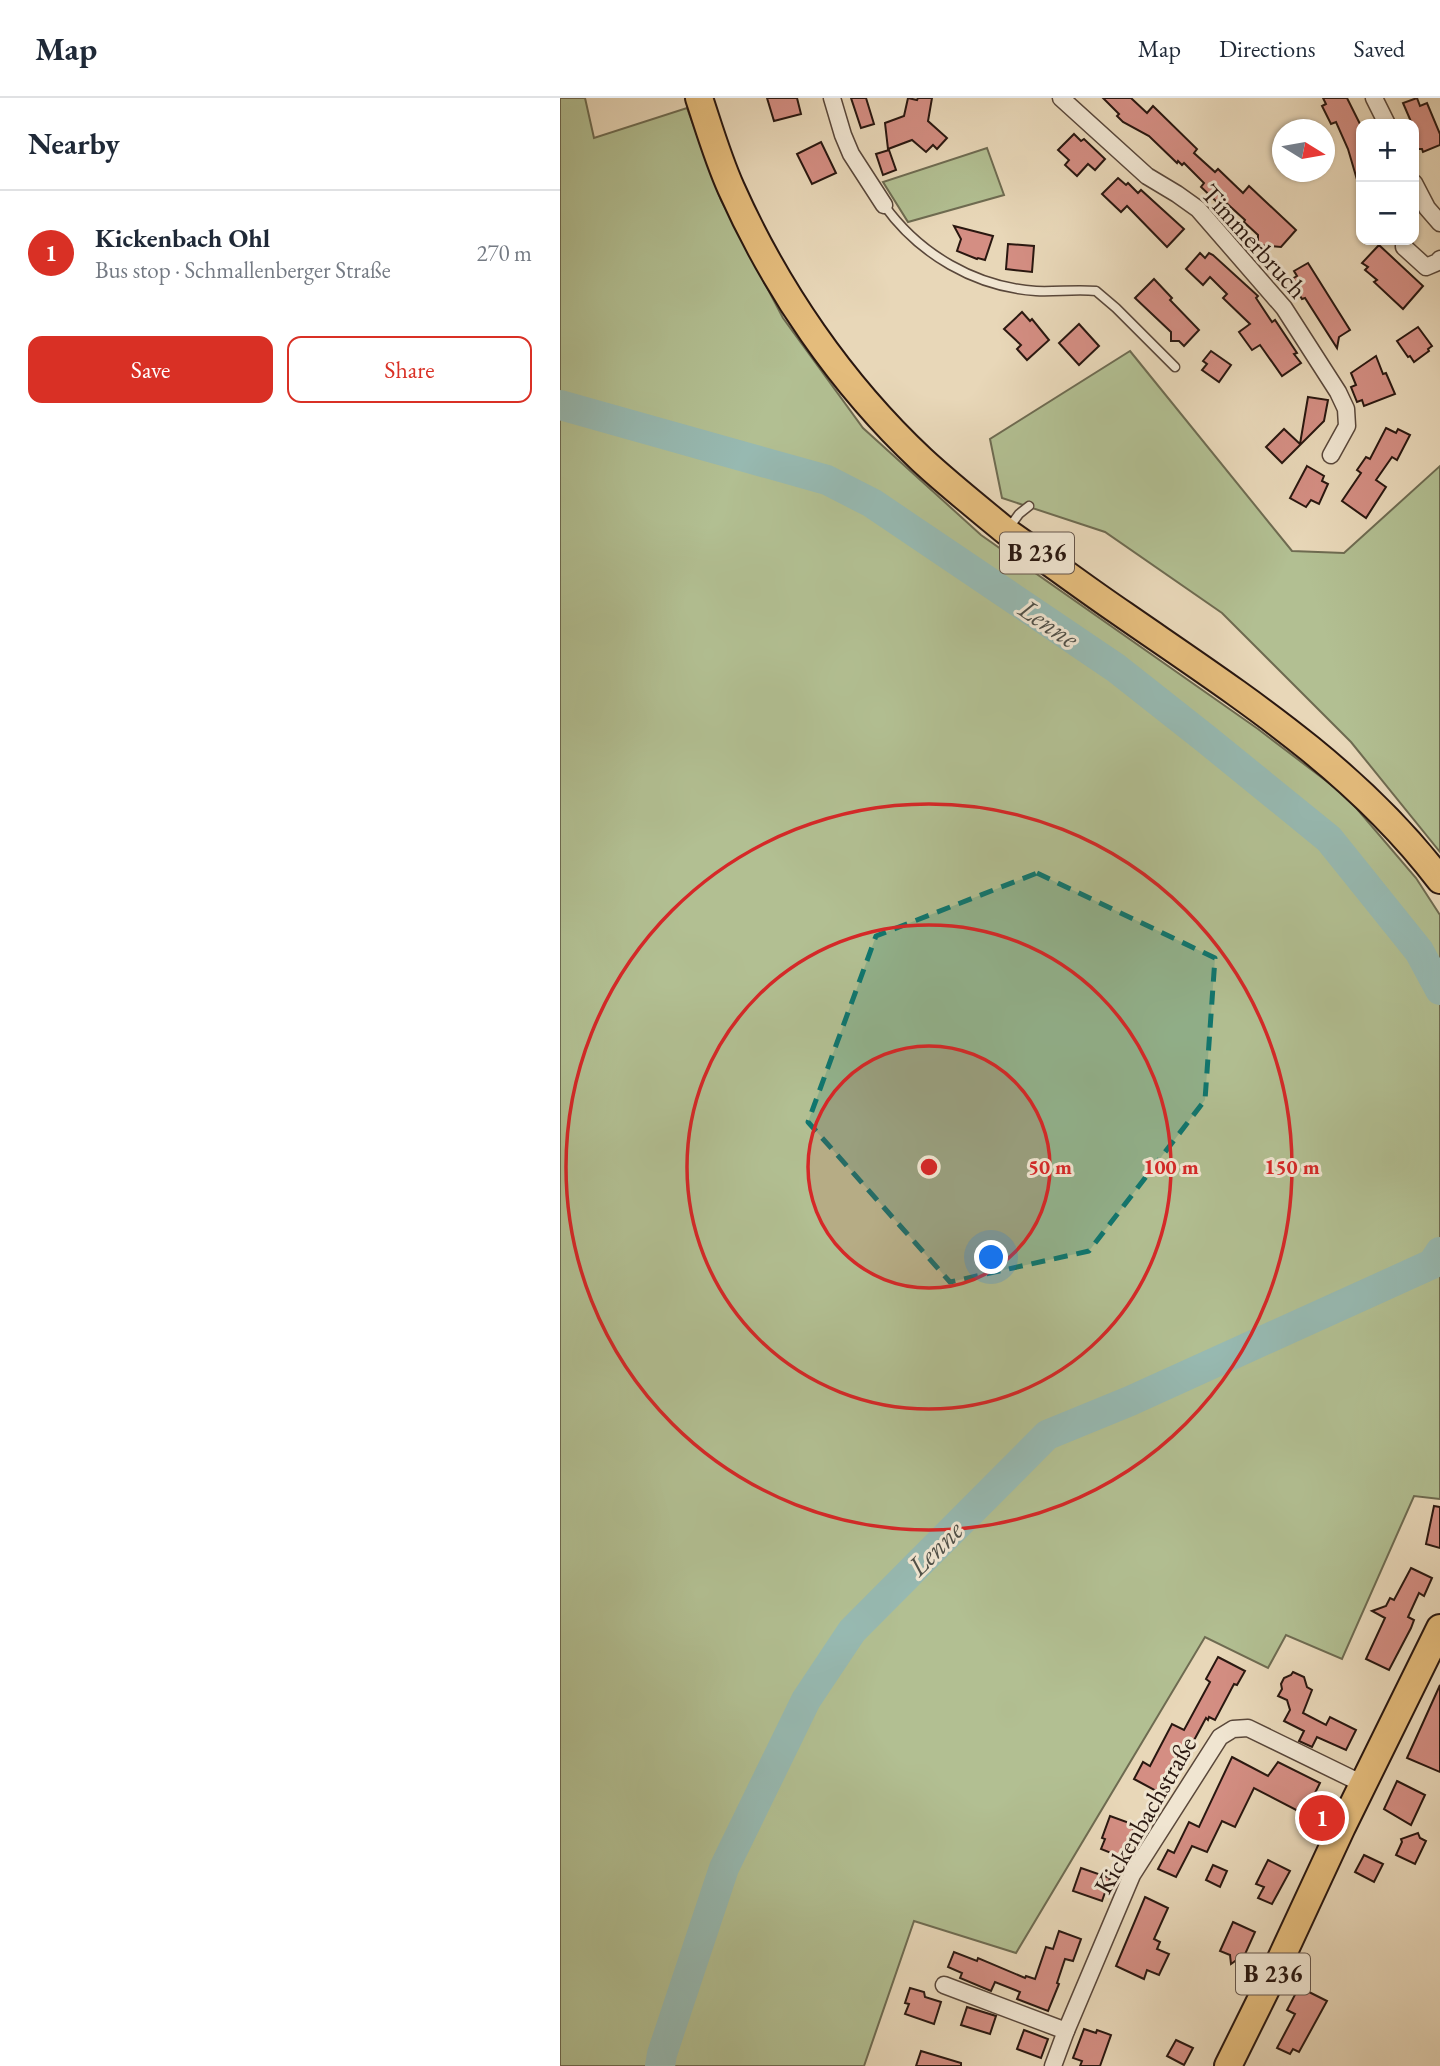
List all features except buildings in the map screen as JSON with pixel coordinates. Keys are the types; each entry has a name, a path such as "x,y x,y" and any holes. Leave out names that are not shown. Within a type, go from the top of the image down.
{"main road":[{"name":"B 236","path":"699,98 717,152 747,222 778,279 810,329 861,396 905,443 963,497 1007,532 1287,729 1371,802 1440,880"},
{"name":"B 236","path":"1228,2066 1440,1628"}],"street":[{"path":"832,98 851,154 884,205"},
{"name":"Timmerbruch","path":"1061,98 1147,176 1198,209 1284,308 1346,409 1347,426 1331,455"},
{"path":"1374,98 1384,119"},
{"path":"1419,193 1427,208 1440,223"},
{"path":"1419,215 1427,208"},
{"path":"1404,245 1426,267 1440,259"},
{"name":"Kickenbachstraße","path":"1053,2066 1132,1875 1220,1737 1233,1729 1248,1728 1363,1784"},
{"path":"944,1985 1066,2031"}],"lane":[{"path":"884,205 898,225 919,244 940,259 973,276 992,283 1036,291 1096,291 1175,367"},
{"path":"1007,532 1019,514 1029,506"}],"highlighted area":[{"path":"1037,873 1215,958 1205,1100 1089,1251 950,1282 808,1122 876,936"}],"green space":[{"path":"560,98 585,98 594,138 687,108 721,200 783,318 863,428 981,535 1258,729 1346,796 1416,878 1440,915 1440,1499 1414,1496 1342,1659 1286,1635 1268,1668 1205,1637 1016,1953 914,1921 864,2066 560,2066"},
{"path":"987,148 1004,195 908,222 883,182"},
{"path":"1130,351 1292,551 1344,553 1440,466 1440,852 1351,742 1222,613 1105,532 1002,498 990,439"}],"waterway":[{"name":"Lenne","path":"560,405 827,480 872,503 1116,668 1329,839 1419,951 1440,990"},
{"name":"Lenne","path":"660,2066 724,1868 806,1700 852,1631 1047,1435 1130,1401 1432,1264 1440,1252"}],"place":[{"name":"Kickenbach Ohl","path":"1322,1818"}]}
